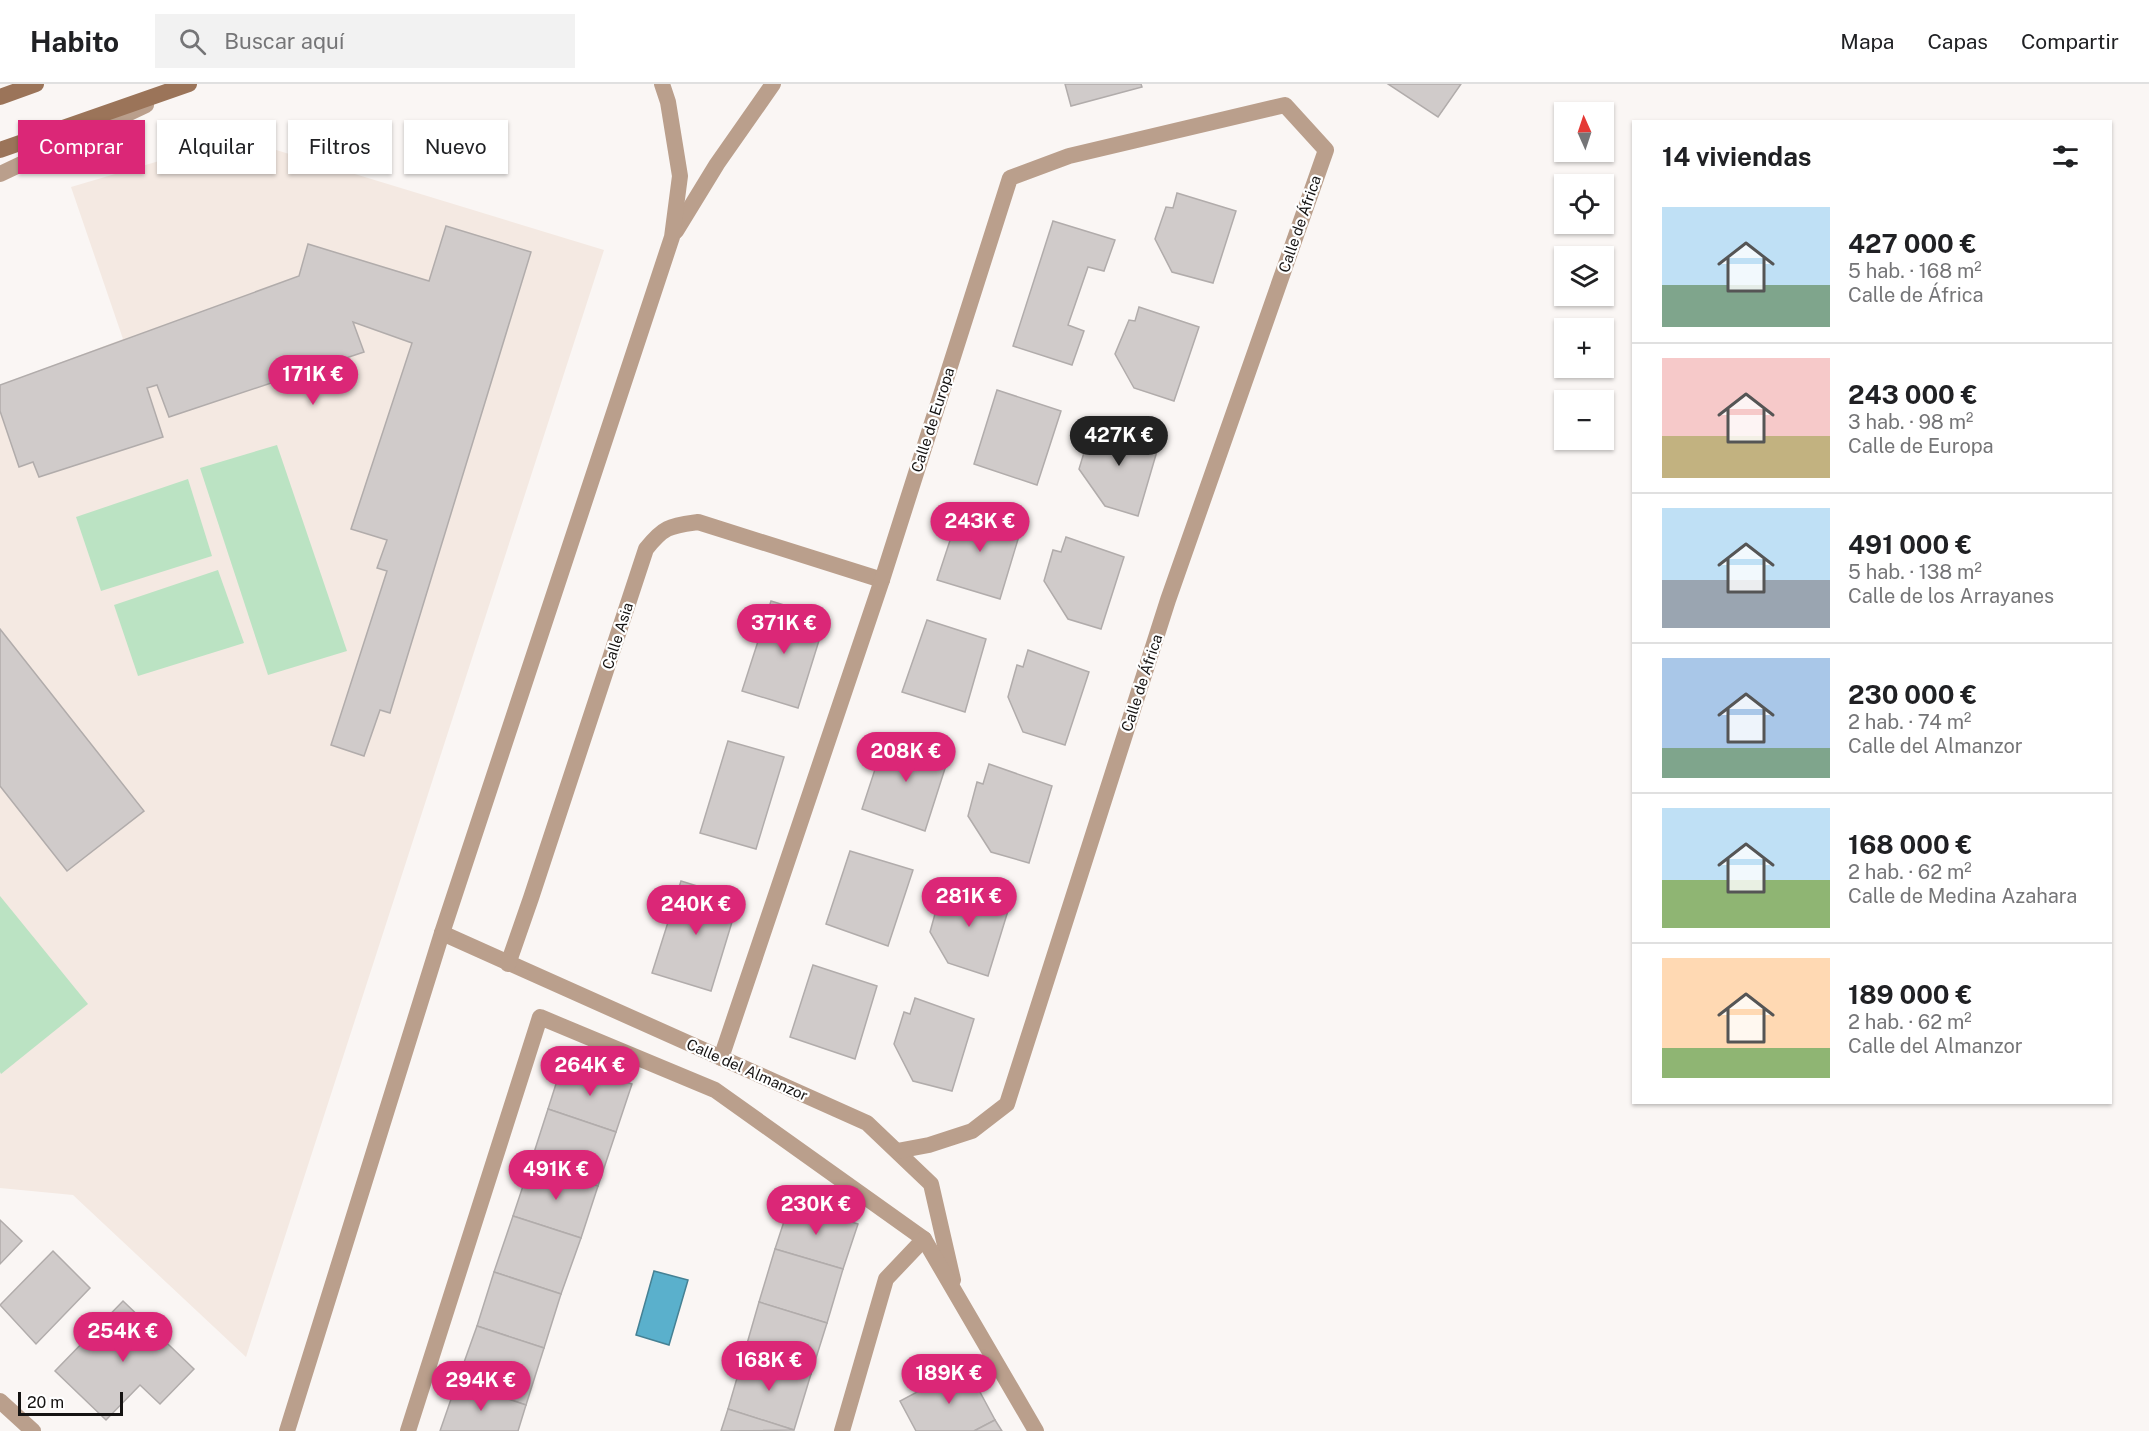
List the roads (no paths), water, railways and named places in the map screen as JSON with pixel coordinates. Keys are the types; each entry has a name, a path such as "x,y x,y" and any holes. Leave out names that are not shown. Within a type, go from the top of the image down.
{"main road":[{"path":"0,97 36,84"},
{"path":"0,150 190,84"}],"street":[{"path":"0,174 190,84"},
{"path":"287,1431 441,933 672,237 680,176 668,102 662,84"},
{"path":"672,237 717,165 773,84"},
{"name":"Calle de Europa","path":"721,1058 882,580 1010,178 1069,156 1286,105 1326,150"},
{"name":"Calle de África","path":"897,1151 929,1145 972,1131 1007,1104 1168,600 1326,150"},
{"name":"Calle Asia","path":"508,964 646,549 660,531 676,525 698,522 882,580"},
{"name":"Calle del Almanzor","path":"441,933 867,1122 931,1184 957,1296"},
{"name":"Calle del Almanzor","path":"408,1431 540,1017 715,1090 924,1239 1036,1431"},
{"path":"842,1431 886,1279 924,1239"},
{"path":"0,1401 33,1431"}],"water":[{"path":"654,1271 688,1280 669,1345 636,1335"}]}
